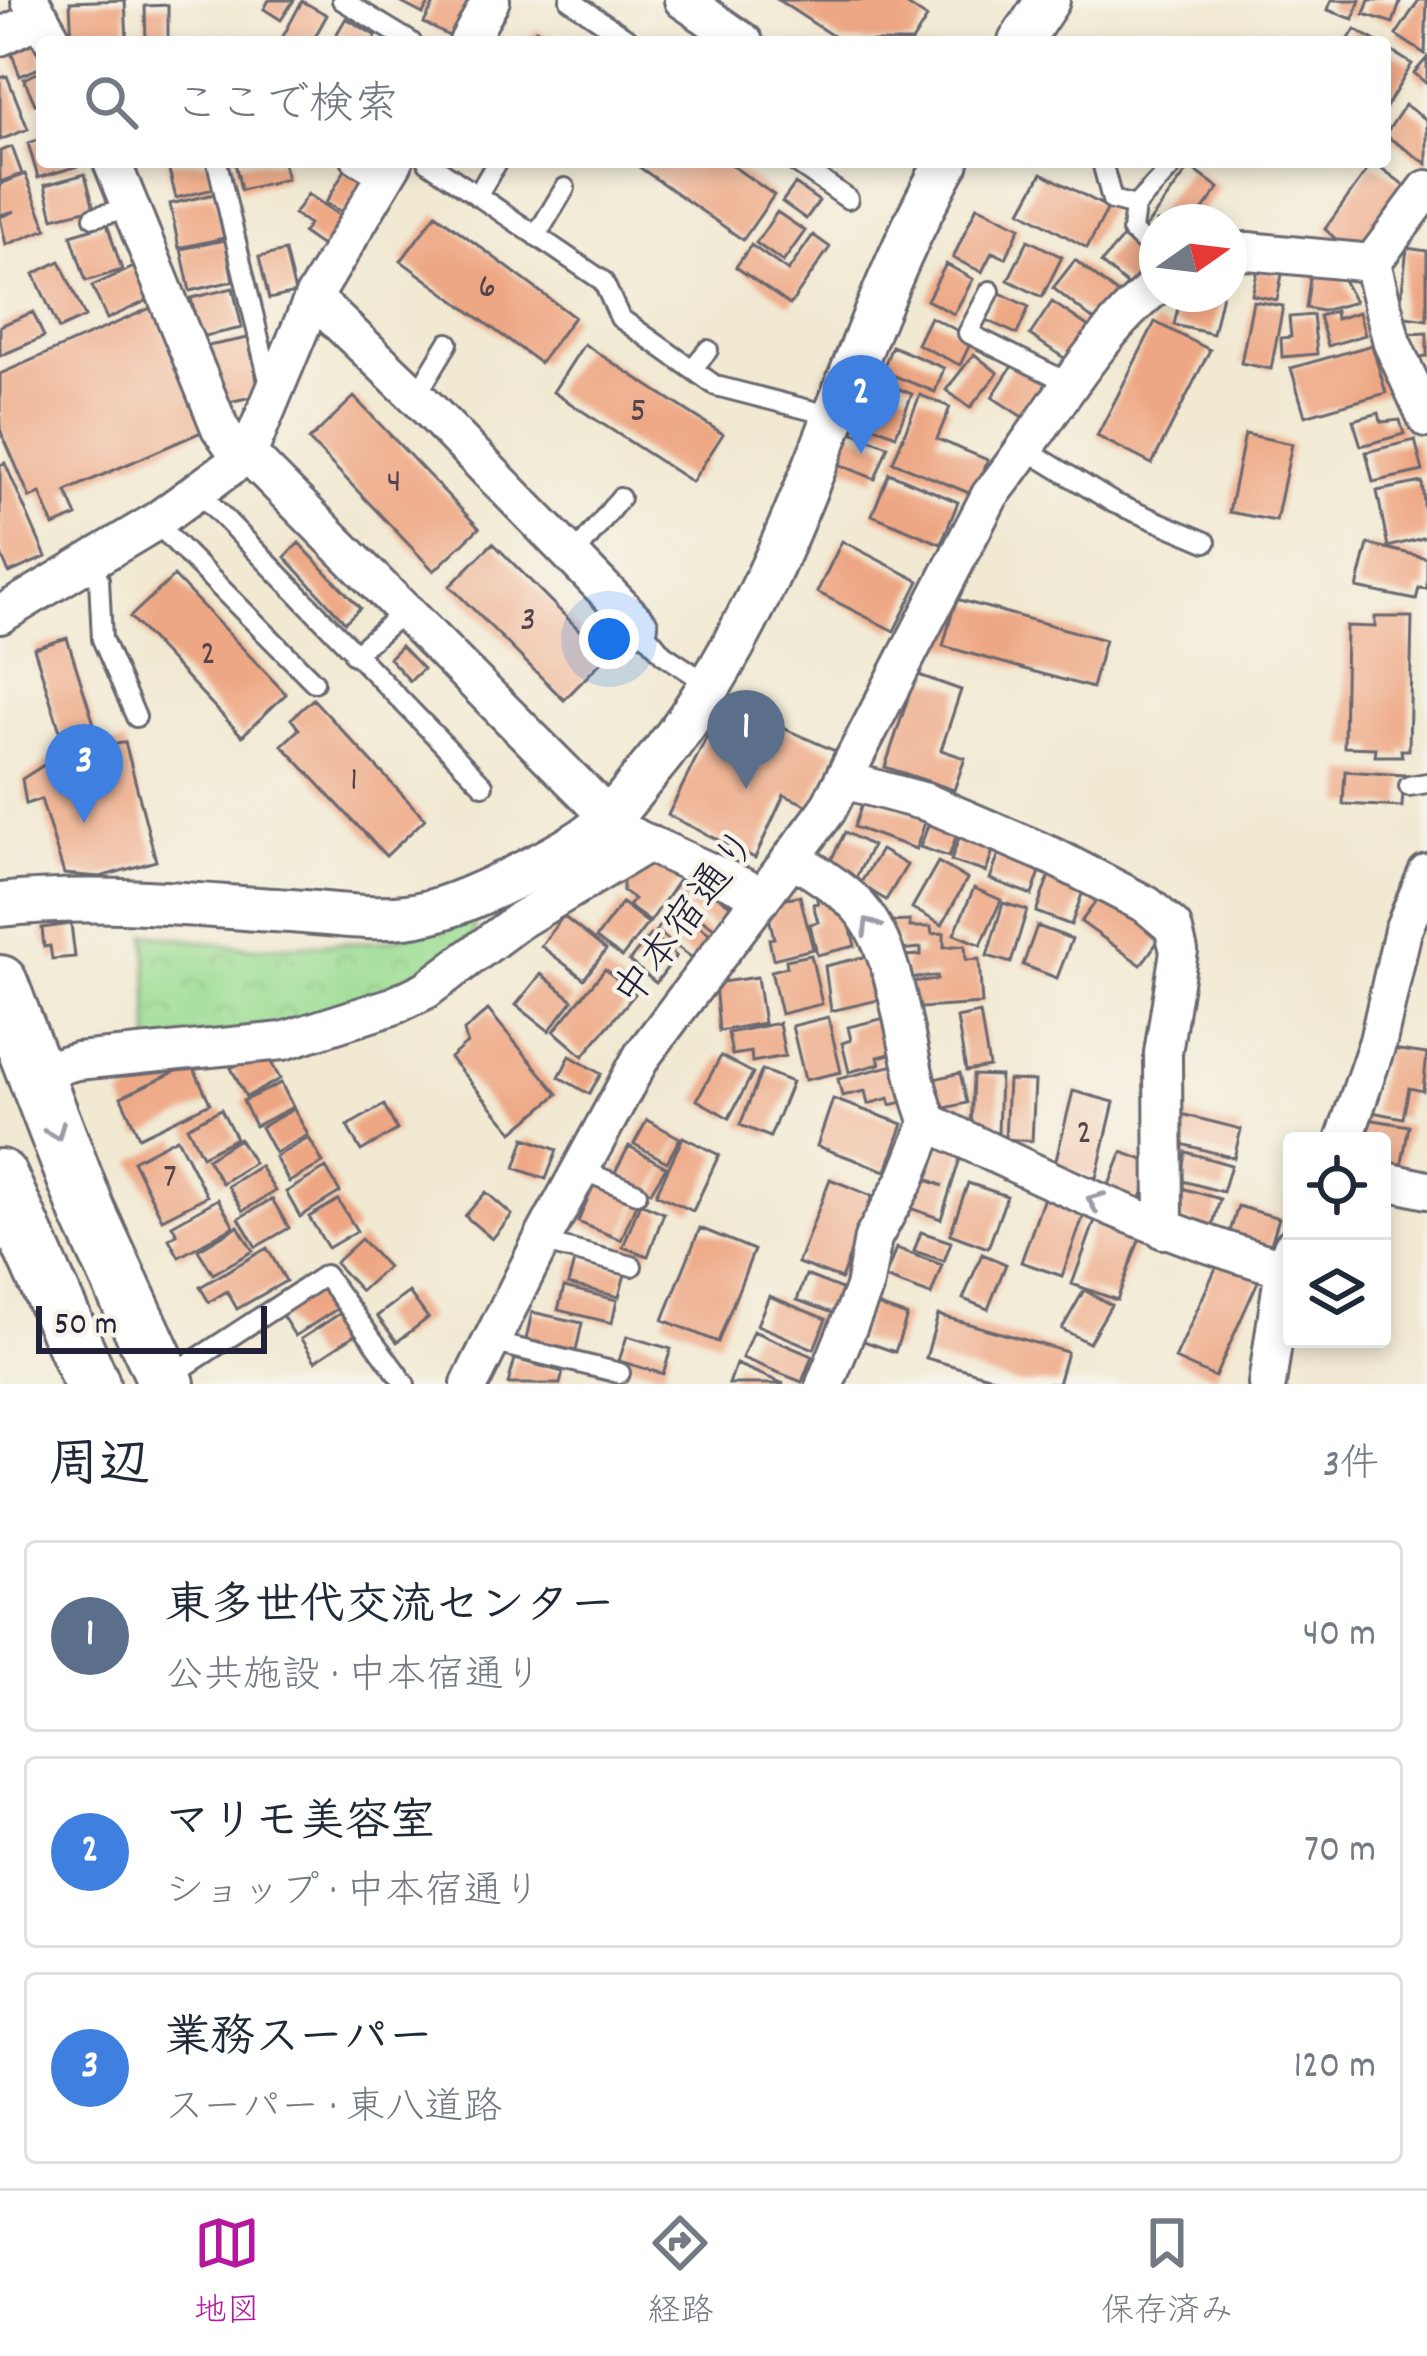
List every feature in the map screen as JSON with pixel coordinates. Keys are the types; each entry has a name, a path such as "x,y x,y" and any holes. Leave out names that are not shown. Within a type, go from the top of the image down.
{"main road":[{"path":"0,983 87,1210 166,1382"},
{"path":"0,1178 92,1384"}],"street":[{"path":"472,36 491,0"},
{"path":"682,0 730,36"},
{"path":"1024,36 1048,0"},
{"path":"0,37 42,20"},
{"path":"112,168 111,212 220,428 244,456 625,832 761,896"},
{"path":"0,615 154,522 244,456 376,168"},
{"path":"0,905 199,906 385,917 428,912 489,890 595,832 676,739 711,686 788,531 832,416 940,168"},
{"path":"1372,263 1427,189"},
{"path":"1247,254 1372,263"},
{"path":"1372,263 1392,343 1427,419"},
{"name":"中本宿通り","path":"470,1384 642,1056 794,858 844,780 990,495 1139,295"},
{"path":"313,298 416,395 639,625"},
{"path":"844,780 926,802 1054,857 1147,905 1173,927 1179,951 1163,1053 1164,1230"},
{"path":"33,1073 77,1061 284,1041 358,1019 426,990 520,920 648,843"},
{"path":"794,858 857,904 888,956 916,1091 928,1122 906,1179 873,1238 863,1288 826,1384"},
{"path":"1347,1132 1378,1042 1403,929 1427,873"},
{"path":"928,1122 1045,1180 1164,1230 1283,1256"},
{"path":"1391,1182 1427,1190"},
{"path":"1267,1384 1283,1287"}],"lane":[{"path":"342,0 401,36"},
{"path":"570,0 623,36"},
{"path":"219,168 272,392"},
{"path":"437,168 536,236 611,275 620,318 716,386 832,416"},
{"path":"477,196 493,168"},
{"path":"804,168 848,199"},
{"path":"1104,168 1112,200 1135,206"},
{"path":"1139,243 1132,231 1135,206 1170,168"},
{"path":"536,236 565,188"},
{"path":"990,291 968,333 1071,384"},
{"path":"416,395 448,343"},
{"path":"692,369 707,350"},
{"path":"1027,450 1114,502 1206,542"},
{"path":"199,492 483,785"},
{"path":"573,556 620,498"},
{"path":"154,522 314,682"},
{"path":"99,579 102,638 136,717"},
{"path":"354,655 402,613"},
{"path":"639,625 664,654 711,686"},
{"path":"580,1169 637,1193"},
{"path":"541,1242 632,1266"},
{"path":"166,1382 325,1275 405,1384"},
{"path":"491,1342 620,1373"}],"green space":[{"path":"472,917 476,937 394,987 304,1021 150,1049 146,934 250,948 386,941"}],"building":[{"path":"125,0 127,36 72,36 70,2"},
{"path":"269,0 294,0 281,20 264,9"},
{"path":"396,0 431,0 423,14"},
{"path":"436,0 472,0 454,36 424,23"},
{"path":"778,0 900,0 927,18 916,36 833,36"},
{"path":"1331,0 1360,0 1353,19 1328,10"},
{"path":"1369,0 1401,0 1393,23 1364,14"},
{"path":"1419,0 1427,0 1425,54 1396,35"},
{"path":"302,1 327,15 315,36 283,36"},
{"path":"168,5 168,36 146,36 145,6"},
{"path":"346,18 376,36 336,36"},
{"path":"36,39 36,69 20,76 10,49"},
{"path":"1391,51 1412,64 1391,99"},
{"path":"1427,58 1427,84 1414,73"},
{"path":"36,74 36,104 35,104 24,79"},
{"path":"7,76 28,129 0,140 0,78"},
{"path":"1405,105 1427,120 1427,164 1391,139 1391,126"},
{"path":"36,141 36,168 71,168 38,178 28,143"},
{"path":"12,147 22,174 0,182 0,151"},
{"path":"168,168 209,168 214,189 176,198"},
{"path":"236,168 284,168 287,179 241,190"},
{"path":"346,168 364,178 344,213 326,203"},
{"path":"641,168 736,168 774,195 743,240"},
{"path":"1189,168 1219,188 1207,204 1163,204"},
{"path":"1369,168 1381,168 1407,187 1366,244 1338,241 1325,229"},
{"path":"1042,173 1108,208 1087,248 1021,211"},
{"path":"25,174 47,229 6,245 0,217 15,211 0,215 0,184"},
{"path":"85,174 94,208 53,218 45,185"},
{"path":"795,184 819,201 806,219 782,202"},
{"path":"214,194 224,238 179,248 170,204"},
{"path":"308,194 346,220 326,249 303,233 309,224 294,214"},
{"path":"977,206 1020,227 1006,258 992,252 982,272 953,258"},
{"path":"777,212 805,231 783,262 756,243"},
{"path":"436,214 574,317 540,363 401,261"},
{"path":"107,224 122,270 86,281 71,235"},
{"path":"1126,234 1139,245 1139,273 1128,286 1101,263"},
{"path":"813,235 830,247 790,305 736,267 751,245 788,271"},
{"path":"225,240 233,281 190,291 181,249"},
{"path":"1028,240 1062,257 1042,297 1008,280"},
{"path":"1407,248 1427,251 1427,320 1399,316"},
{"path":"285,251 295,293 269,299 259,257"},
{"path":"1075,260 1118,294 1096,322 1053,288"},
{"path":"60,261 85,317 59,329 34,274"},
{"path":"143,263 157,296 107,319 92,286"},
{"path":"946,264 973,279 954,314 927,300"},
{"path":"1258,269 1282,274 1277,300 1252,295"},
{"path":"1311,271 1341,276 1355,302 1322,311 1306,308"},
{"path":"233,288 242,328 200,337 191,298"},
{"path":"998,292 1029,307 1017,334 986,320"},
{"path":"1253,301 1283,306 1271,369 1241,363"},
{"path":"1052,302 1089,327 1067,360 1030,335"},
{"path":"153,307 206,430 66,491 77,516 54,526 40,493 30,498 0,429 0,374"},
{"path":"1335,311 1336,319 1359,312 1365,335 1328,346 1319,316"},
{"path":"33,312 44,337 0,356 0,326"},
{"path":"1177,312 1218,312 1213,334 1174,325"},
{"path":"1313,315 1317,354 1282,357 1281,338 1291,337 1289,317"},
{"path":"930,317 973,338 960,365 917,344"},
{"path":"1155,322 1210,350 1152,464 1097,436"},
{"path":"1427,333 1427,356 1418,357 1406,334"},
{"path":"248,338 260,395 220,404 208,346"},
{"path":"584,344 723,434 692,482 553,392"},
{"path":"1372,345 1386,393 1305,416 1291,368"},
{"path":"892,346 944,368 935,392 882,371"},
{"path":"974,354 998,373 970,408 946,390"},
{"path":"1016,360 1051,382 1027,420 992,397"},
{"path":"877,380 912,394 896,435 860,421"},
{"path":"920,395 950,407 937,439 988,460 974,495 893,462"},
{"path":"354,397 479,528 434,571 309,440"},
{"path":"1379,413 1381,422 1400,420 1404,434 1361,446 1353,420"},
{"path":"850,431 888,446 875,479 836,463"},
{"path":"1245,434 1292,444 1276,521 1229,512"},
{"path":"1415,440 1423,471 1373,482 1366,452"},
{"path":"5,463 46,557 9,573 0,552 0,465"},
{"path":"889,473 958,502 941,544 872,515"},
{"path":"1422,482 1427,537 1388,547 1377,491"},
{"path":"842,541 919,581 894,631 817,592"},
{"path":"299,543 360,608 345,622 285,557"},
{"path":"493,543 606,657 564,700 450,586"},
{"path":"1368,544 1427,558 1427,589 1419,588 1416,600 1357,588"},
{"path":"174,576 286,694 242,736 130,617"},
{"path":"956,599 1105,640 1092,688 943,646"},
{"path":"1375,617 1412,617 1409,750 1401,750 1402,756 1375,756 1376,748 1344,747 1346,626 1375,627"},
{"path":"67,638 96,730 63,741 34,648"},
{"path":"401,646 423,669 410,681 389,658"},
{"path":"916,674 961,690 941,750 965,758 954,790 885,767"},
{"path":"313,699 425,819 386,856 282,745 299,729 291,719"},
{"path":"724,702 835,751 809,806 784,795 755,858 668,815"},
{"path":"125,742 156,861 100,877 64,874 41,799 26,804 22,779 50,761"},
{"path":"1345,771 1404,775 1402,807 1343,804"},
{"path":"864,798 926,819 916,849 854,827"},
{"path":"932,815 960,825 949,857 920,847"},
{"path":"962,829 996,841 986,872 951,861"},
{"path":"845,832 872,846 856,878 829,864"},
{"path":"1002,845 1044,860 1032,895 990,879"},
{"path":"881,850 907,865 886,900 860,884"},
{"path":"650,859 681,877 650,922 628,906 634,899 623,891 623,878"},
{"path":"938,862 967,879 942,925 912,908"},
{"path":"1051,870 1086,883 1071,925 1036,912"},
{"path":"691,876 730,905 714,928 674,899"},
{"path":"974,888 1001,900 981,945 954,934"},
{"path":"1104,890 1163,934 1141,965 1081,922"},
{"path":"800,896 813,949 773,959 768,913 776,911 773,900"},
{"path":"830,896 832,907 845,904 855,946 817,955 810,924 818,922 813,904"},
{"path":"622,903 648,923 622,957 596,938"},
{"path":"1003,903 1027,910 1011,963 987,956"},
{"path":"673,907 713,936 695,960 656,931"},
{"path":"563,916 606,950 584,979 541,946"},
{"path":"910,921 910,927 931,927 932,934 944,933 944,947 965,945 966,960 979,959 982,1004 906,1009 905,982 937,980 937,976 905,978 904,956 921,955 921,948 899,950 899,937 887,938 887,922"},
{"path":"71,924 75,957 52,959 50,946 44,947 42,928"},
{"path":"1037,926 1072,939 1057,978 1023,965"},
{"path":"650,935 676,956 656,983 629,961"},
{"path":"811,955 822,1004 781,1014 771,971 787,967 786,960"},
{"path":"868,956 883,999 831,1011 825,966"},
{"path":"605,969 635,994 583,1056 554,1031"},
{"path":"541,974 573,1000 549,1031 516,1005"},
{"path":"757,977 764,1023 719,1031 715,983"},
{"path":"488,1010 558,1094 513,1132 450,1058 467,1043 464,1031"},
{"path":"980,1013 989,1067 966,1071 957,1018"},
{"path":"828,1017 841,1072 805,1080 792,1026"},
{"path":"885,1018 894,1053 878,1057 880,1064 849,1072 842,1043 851,1040 848,1027"},
{"path":"779,1023 785,1056 752,1062 751,1052 732,1055 728,1033"},
{"path":"1385,1048 1427,1054 1423,1091 1409,1088 1403,1118 1372,1112"},
{"path":"265,1051 280,1079 246,1097 231,1068"},
{"path":"570,1056 601,1074 589,1094 559,1077"},
{"path":"721,1056 753,1073 729,1118 697,1100"},
{"path":"192,1064 210,1103 139,1137 121,1097"},
{"path":"894,1065 903,1102 891,1105 889,1098 868,1104 865,1091 842,1096 838,1079"},
{"path":"762,1070 792,1082 770,1137 740,1125"},
{"path":"960,1073 967,1103 937,1110 930,1080"},
{"path":"973,1075 1000,1076 998,1133 971,1132"},
{"path":"1008,1080 1035,1081 1032,1141 1005,1139"},
{"path":"281,1083 293,1107 255,1126 243,1101"},
{"path":"1073,1091 1114,1102 1096,1178 1054,1168"},
{"path":"833,1099 903,1124 886,1171 817,1146"},
{"path":"384,1105 397,1130 361,1151 347,1126"},
{"path":"221,1109 236,1138 202,1156 187,1127"},
{"path":"294,1109 308,1135 275,1153 261,1127"},
{"path":"1181,1114 1241,1129 1234,1158 1174,1142"},
{"path":"1362,1118 1409,1126 1401,1168 1391,1166 1391,1132 1360,1132"},
{"path":"647,1120 680,1138 667,1162 634,1144"},
{"path":"683,1137 719,1155 693,1211 656,1194"},
{"path":"177,1138 207,1196 162,1219 133,1161"},
{"path":"309,1138 323,1163 289,1182 275,1157"},
{"path":"525,1138 557,1150 546,1179 515,1168"},
{"path":"933,1138 963,1149 941,1219 902,1205 913,1175 943,1186 920,1176"},
{"path":"239,1139 254,1163 222,1183 207,1159"},
{"path":"629,1146 666,1167 651,1192 615,1172"},
{"path":"1122,1152 1154,1164 1139,1203 1107,1190"},
{"path":"1186,1152 1231,1165 1223,1192 1179,1180"},
{"path":"260,1166 275,1191 243,1211 228,1186"},
{"path":"326,1168 340,1192 300,1217 286,1192"},
{"path":"830,1179 872,1196 841,1279 798,1263"},
{"path":"595,1181 638,1199 621,1240 578,1222"},
{"path":"968,1183 1007,1196 988,1248 950,1234"},
{"path":"1178,1187 1220,1199 1212,1228 1179,1219"},
{"path":"486,1192 512,1215 492,1239 465,1216"},
{"path":"1045,1195 1086,1209 1062,1276 1021,1262"},
{"path":"218,1199 234,1226 179,1257 169,1239 177,1234 172,1225"},
{"path":"272,1199 289,1228 256,1247 239,1218"},
{"path":"338,1200 357,1231 328,1248 309,1217"},
{"path":"640,1203 664,1213 648,1256 623,1247"},
{"path":"1238,1206 1279,1218 1270,1247 1229,1235"},
{"path":"1096,1218 1141,1235 1117,1300 1072,1284"},
{"path":"238,1226 253,1251 213,1274 198,1250"},
{"path":"700,1228 754,1250 718,1342 663,1320"},
{"path":"921,1232 951,1242 944,1261 914,1251"},
{"path":"361,1239 387,1267 361,1291 335,1263"},
{"path":"267,1248 286,1281 237,1309 227,1291 209,1302 200,1287"},
{"path":"896,1248 942,1265 931,1295 885,1278"},
{"path":"982,1254 1006,1264 988,1309 963,1299"},
{"path":"575,1258 626,1270 619,1297 568,1284"},
{"path":"1219,1261 1259,1279 1215,1377 1175,1359"},
{"path":"806,1275 844,1290 836,1314 797,1300"},
{"path":"325,1283 340,1307 295,1336 280,1312"},
{"path":"564,1287 617,1300 612,1323 558,1310"},
{"path":"1084,1290 1111,1305 1089,1343 1062,1329"},
{"path":"409,1292 428,1318 397,1342 377,1316"},
{"path":"769,1296 826,1319 814,1349 757,1325"},
{"path":"871,1303 907,1316 895,1352 858,1339"},
{"path":"342,1312 356,1334 315,1361 301,1339"},
{"path":"532,1312 582,1323 576,1351 526,1340"},
{"path":"938,1315 1067,1352 1058,1384 1016,1384 926,1358"},
{"path":"753,1331 812,1356 802,1382 742,1358"},
{"path":"627,1336 671,1349 663,1374 619,1361"},
{"path":"515,1359 563,1372 560,1384 508,1384"},
{"path":"736,1364 784,1384 729,1384"}],"place":[{"name":"マリモ美容室","path":"861,454"},
{"name":"東多世代交流センター","path":"746,789"},
{"name":"業務スーパー","path":"84,823"}]}
